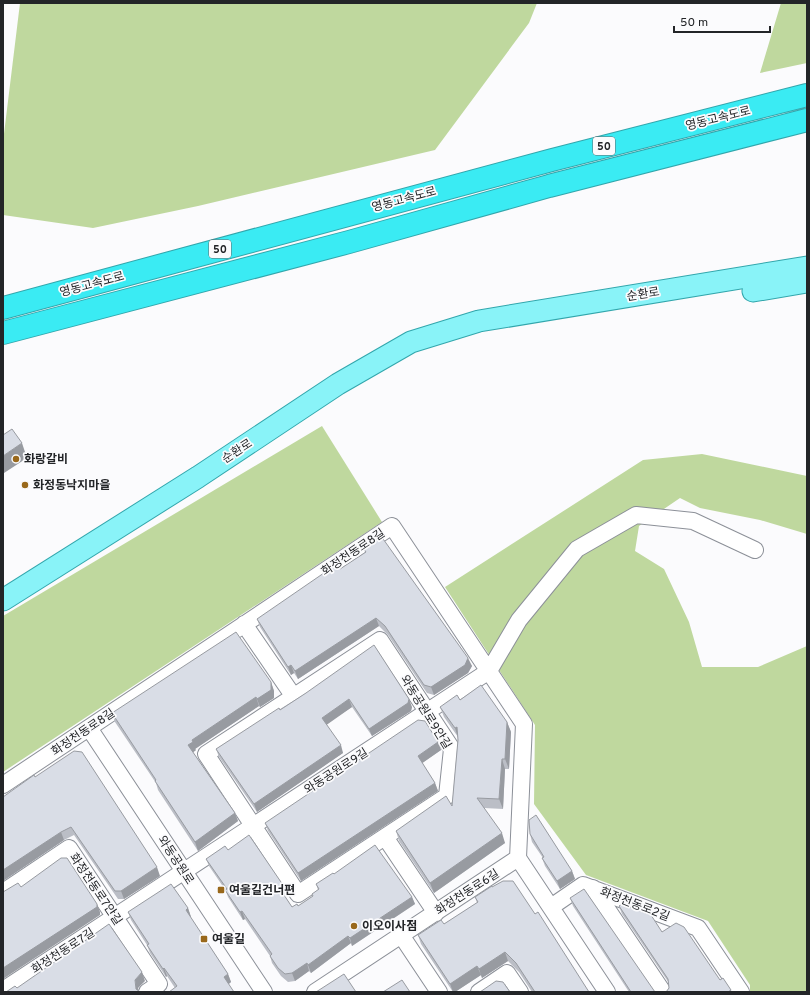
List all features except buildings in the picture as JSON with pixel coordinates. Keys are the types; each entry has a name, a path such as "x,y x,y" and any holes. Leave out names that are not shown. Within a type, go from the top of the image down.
{"highway":[{"name":"영동고속도로","path":"4,308 434,191 807,95"},
{"name":"영동고속도로","path":"4,333 433,219 549,186 773,130 807,120"}],"main road":[{"name":"순환로","path":"3,600 198,477 338,384 411,342 479,321 807,267"},
{"name":"순환로","path":"479,321 566,322 807,282"}],"street":[{"path":"489,671 519,620 577,549 636,515 694,521 755,550"},
{"name":"화정천동로8길","path":"3,785 392,526 524,724 518,858"},
{"path":"244,624 294,697"},
{"name":"와동공원로9안길","path":"380,640 427,712 452,749 447,796 298,894 206,754 380,640"},
{"name":"와동공원로9길","path":"184,871 489,671"},
{"name":"와동공원로","path":"89,728 264,992"},
{"path":"385,837 436,912"},
{"name":"화정천동로7안길","path":"3,892 69,848 159,984 147,992"},
{"path":"518,858 607,992"},
{"name":"화정천동로6길","path":"315,992 518,858"},
{"name":"화정천동로7길","path":"3,990 184,871"},
{"path":"551,907 583,885 593,888"},
{"name":"화정천동로2길","path":"593,888 663,992"},
{"name":"화정천동로2길","path":"593,888 698,928 741,992"},
{"path":"401,935 438,992"},
{"path":"479,992 507,973 520,992"}],"green space":[{"path":"20,3 537,3 529,23 435,150 198,206 93,228 3,215 3,142"},
{"path":"781,3 807,3 807,63 760,73"},
{"path":"322,426 382,522 3,772 3,616"},
{"path":"702,454 807,476 807,534 760,520 700,508 680,498 639,526 635,551 664,569 689,622 702,667 758,667 807,646 807,992 750,992 750,985 708,921 586,875 534,804 535,725 445,587 643,460"}],"place":[{"name":"화랑갈비","path":"16,459"},
{"name":"화정동낙지마을","path":"25,485"},
{"name":"여울길건너편","path":"221,890"},
{"name":"이오이사점","path":"354,926"},
{"name":"여울길","path":"204,939"}]}
